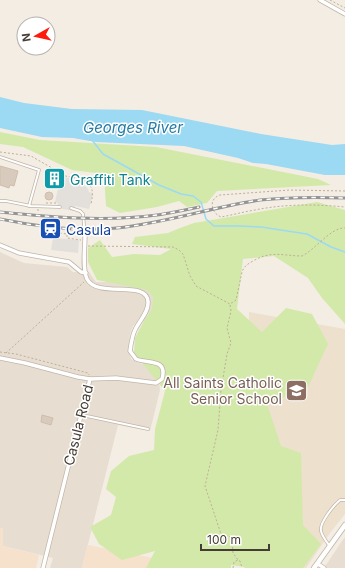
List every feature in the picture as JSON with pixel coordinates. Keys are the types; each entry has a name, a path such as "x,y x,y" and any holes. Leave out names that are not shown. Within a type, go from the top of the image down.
{"street":[{"path":"320,0 345,14"},
{"path":"85,236 86,273 88,280"},
{"path":"0,245 19,253 69,262 81,272 86,273"},
{"name":"Casula Road","path":"43,568 90,379 116,378 156,383 162,379 163,372 160,365 136,359 130,351 135,330 148,306 148,298 137,291 101,288 91,284 88,280"},
{"path":"0,358 90,379"},
{"path":"324,568 316,566 345,525"}],"lane":[{"path":"0,157 39,170 29,206"},
{"path":"0,201 29,206 60,207"},
{"path":"71,208 80,211 83,214 85,236"},
{"path":"81,415 148,429"},
{"path":"330,546 321,532 320,527 335,505 340,500 345,500"}],"path":[{"path":"330,0 345,8"},
{"path":"0,152 31,156 61,175 85,180 93,192 91,204"},
{"path":"61,175 61,183 66,184"},
{"path":"345,191 290,190 220,195 212,201 217,215 221,217 255,209 288,205 323,205 345,207"},
{"path":"44,203 58,203"},
{"path":"230,304 236,300 242,272 247,264 272,253 302,256 340,228 345,228"},
{"path":"52,232 67,234 67,238 82,240"},
{"path":"89,246 173,247 183,254 190,276 196,286 230,304"},
{"path":"6,353 81,284 88,280"},
{"path":"230,304 231,311 227,328 231,343 227,354 221,390 218,430 205,486 219,530 222,534 232,539 233,553 242,564 242,568"},
{"path":"0,352 88,373 90,379"},
{"path":"233,568 234,562 238,560"}],"shaded area":[{"path":"64,177 84,181 84,185 89,192 93,193 89,209 75,206 74,211 57,208 58,203 55,202 59,184 63,185"},
{"path":"53,238 79,240 78,253 51,250"},
{"path":"0,252 24,263 67,267 73,272 89,272 96,282 118,282 146,286 155,295 154,309 133,326 130,334 129,346 131,359 147,365 158,374 160,390 150,431 118,425 82,568 50,568 53,558 3,546 3,528 0,528"},
{"name":"All Saints Catholic Senior School","path":"249,312 345,329 345,514 306,568 292,568 248,451"},
{"path":"0,528 3,528 3,546 39,555 36,568 0,568"},
{"path":"345,537 345,568 324,568 342,541"},
{"path":"88,545 158,559 150,568 82,568"}],"green space":[{"path":"0,132 40,140 156,147 318,179 331,185 217,191 207,203 187,207 179,201 157,207 120,213 106,206 104,174 72,170 23,147 0,144"},
{"path":"317,202 345,210 345,324 322,298 308,278 274,256 243,259 237,309 262,332 286,308 312,314 328,344 308,387 267,404 281,446 301,453 303,525 321,544 303,568 245,568 231,565 231,568 146,568 155,551 122,560 99,544 90,527 111,515 116,497 106,489 111,471 129,456 154,450 155,429 165,391 134,353 135,338 152,309 153,297 147,290 97,280 88,262 88,248 100,240 112,257 134,254 160,255 171,249 132,244 135,237 168,233 194,223"}],"water":[{"name":"Georges River","path":"0,97 24,103 72,109 142,110 261,134 332,145 345,144 345,175 325,175 253,163 238,158 184,146 96,142 73,138 42,137 0,128"}],"building":[{"path":"0,166 18,171 14,186 10,185 9,188 0,185"},
{"name":"Graffiti Tank","path":"52,175 56,175 58,179 56,183 52,183 50,181 50,177"},
{"name":"Graffiti Tank","path":"47,192 51,192 53,196 51,200 47,200 45,198 45,194"},
{"path":"42,415 53,418 51,425 41,422"}],"waterway":[{"path":"92,140 103,154 159,185 181,194 193,196 201,202 206,219 214,226 261,227 307,234 331,247 345,252"}],"railway":[{"path":"0,219 58,228 102,229 135,226 260,200 282,198 345,198"},
{"path":"0,212 58,217 118,218 157,215 199,207"}],"place":[{"name":"Graffiti Tank","path":"54,179"},
{"name":"Casula","path":"50,229"},
{"name":"All Saints Catholic Senior School","path":"297,390"}]}
